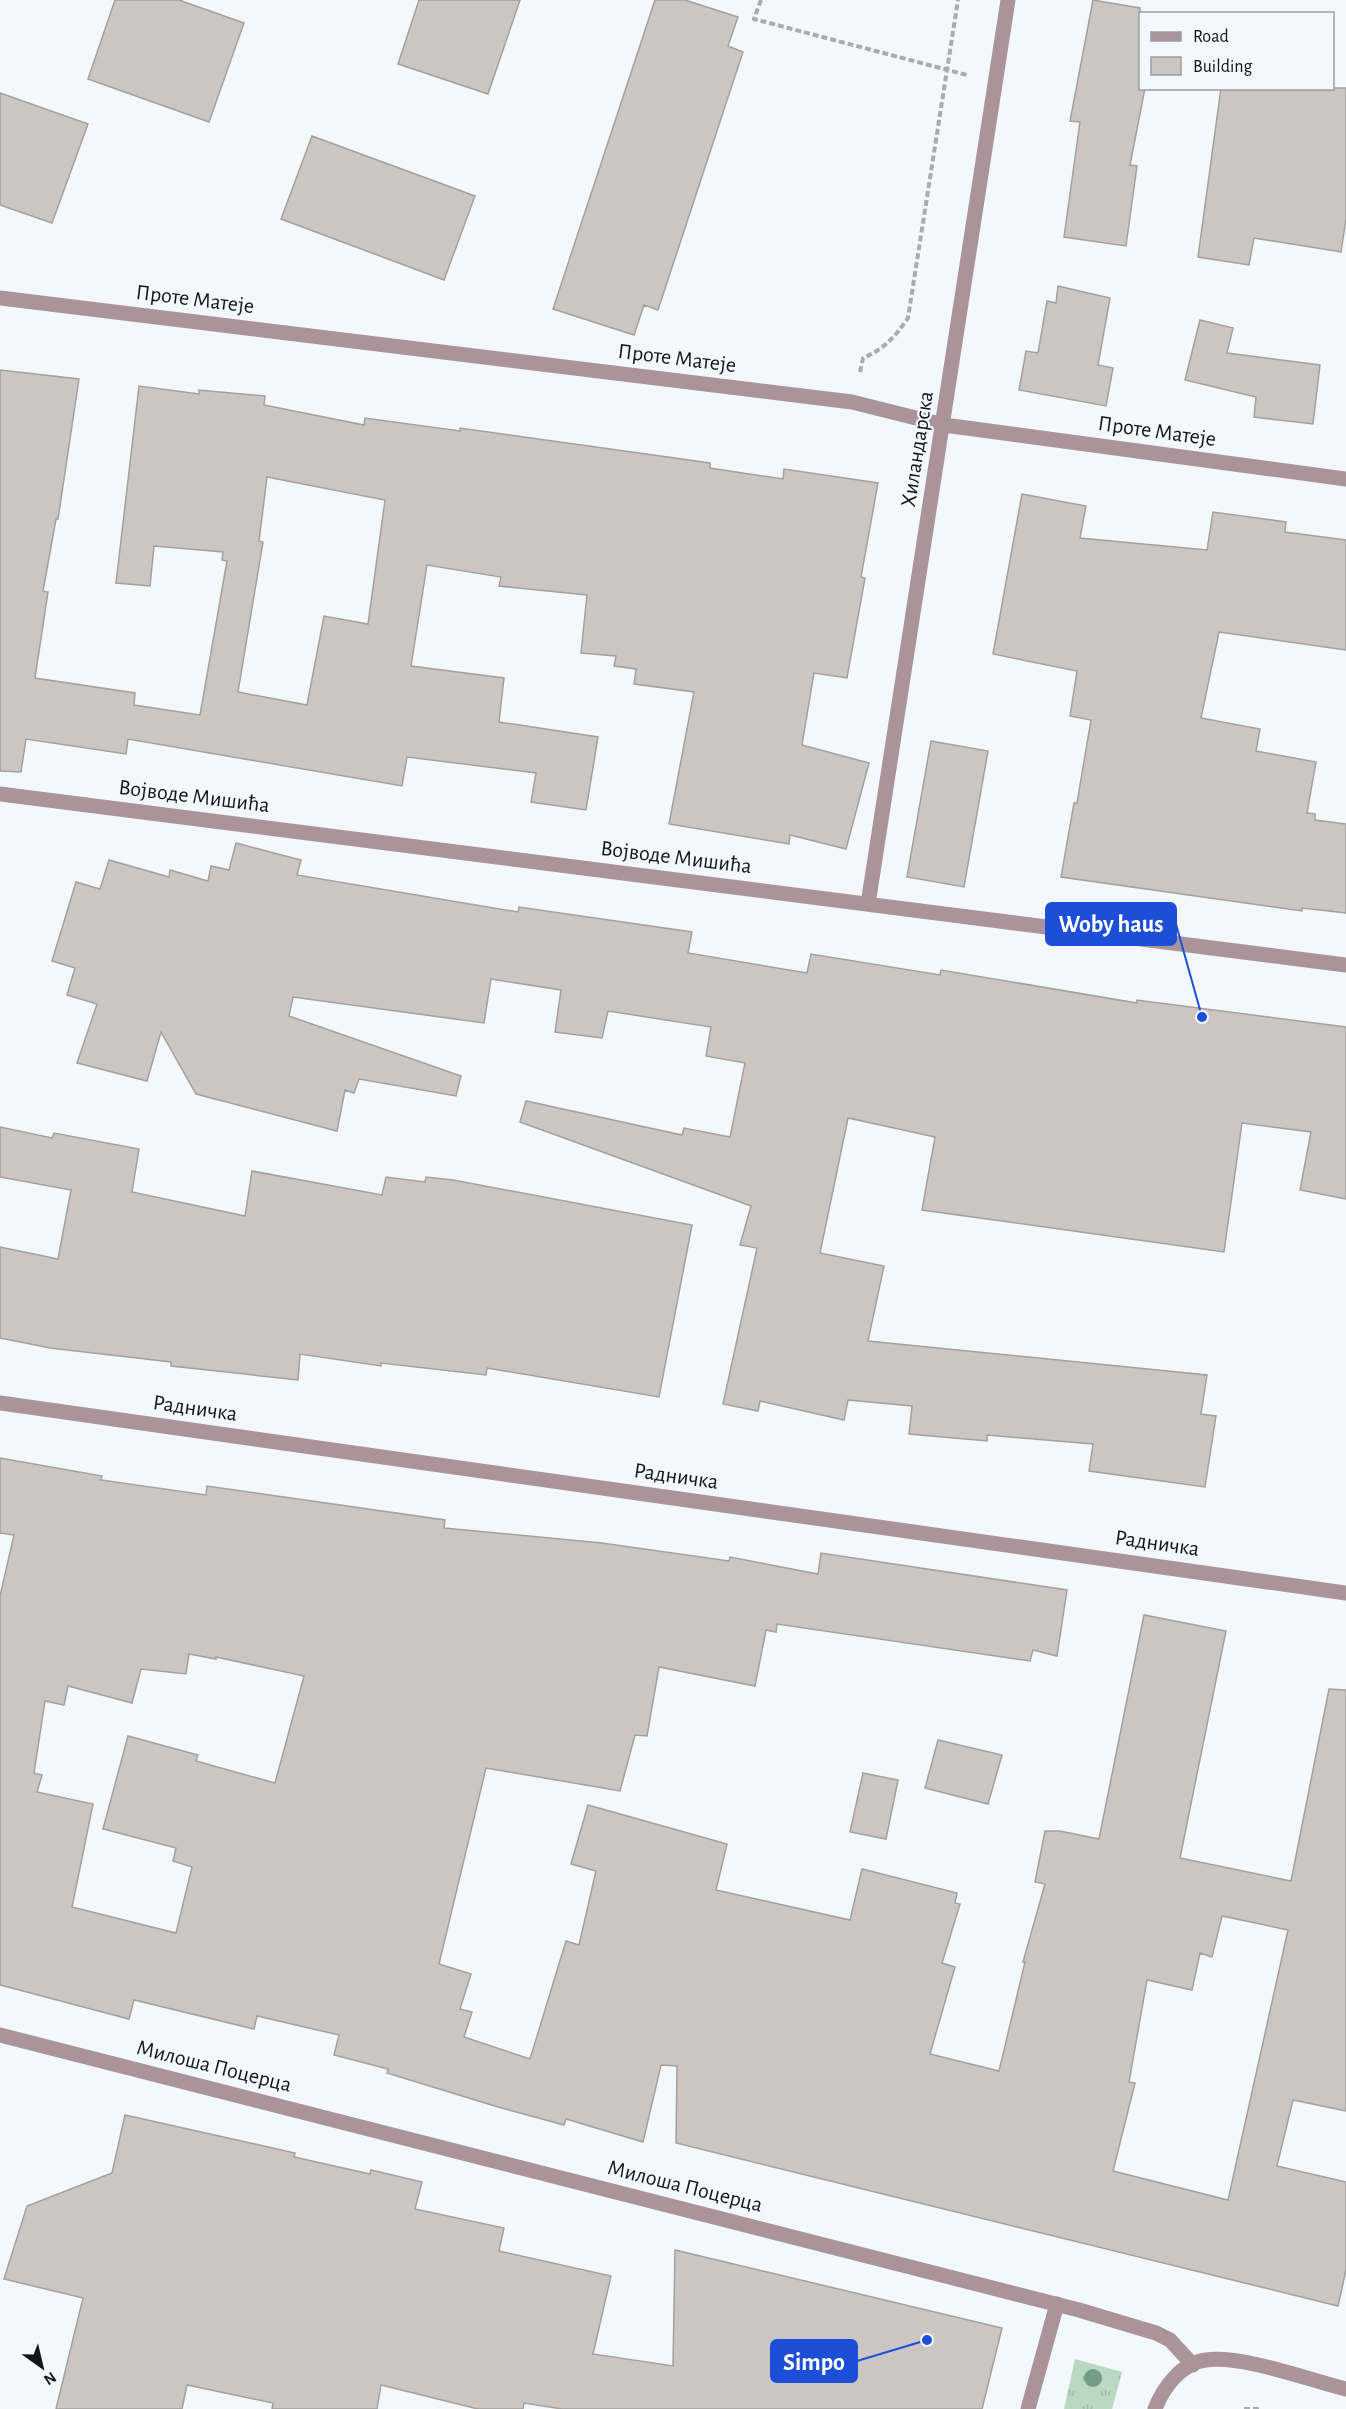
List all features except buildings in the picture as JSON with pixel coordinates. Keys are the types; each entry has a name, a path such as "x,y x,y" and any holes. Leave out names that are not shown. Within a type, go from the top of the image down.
{"street":[{"name":"Хиландарска","path":"868,904 945,424 1008,0"},
{"name":"Проте Матеје","path":"0,298 852,402 945,424 1346,479"},
{"name":"Војводе Мишића","path":"0,794 1346,965"},
{"name":"Радничка","path":"0,1403 1346,1593"},
{"name":"Милоша Поцерца","path":"0,2035 1057,2304 1156,2333 1170,2340 1193,2365"},
{"path":"1028,2409 1057,2304"},
{"path":"1155,2409 1165,2386 1173,2377 1204,2360 1242,2362 1346,2389"}],"path":[{"path":"761,0 754,20 996,82"},
{"path":"852,402 863,358 880,350 894,339 908,318 958,0"},
{"path":"1244,2409 1260,2409"}],"green space":[{"path":"1075,2359 1122,2372 1112,2409 1064,2409"}],"place":[{"name":"Woby haus","path":"1202,1017"},
{"name":"Simpo","path":"927,2340"}]}
